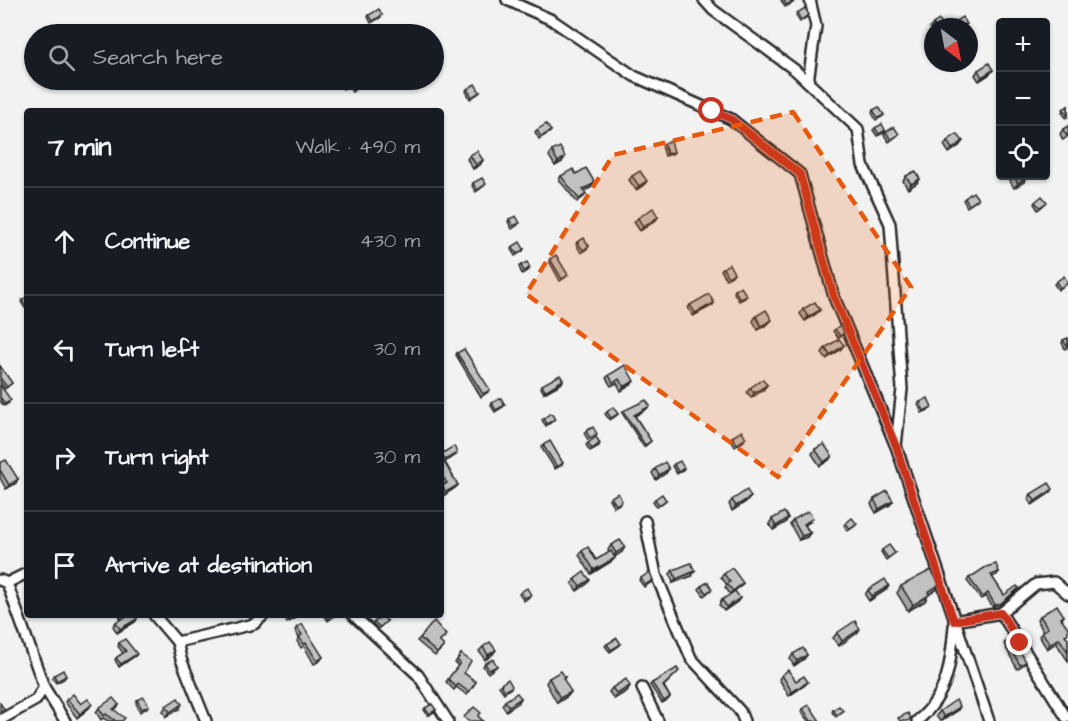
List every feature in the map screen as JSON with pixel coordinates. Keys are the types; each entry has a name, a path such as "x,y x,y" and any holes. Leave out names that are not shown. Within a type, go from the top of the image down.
{"street":[{"path":"507,0 552,20 633,76 731,119 800,174 834,297 896,446 989,721"},
{"path":"704,0 713,10 795,70 858,129 863,165 890,224 902,389 896,446"},
{"path":"808,82 816,26 810,0"},
{"path":"645,521 656,575 691,658 740,711 744,721"},
{"path":"24,574 3,581 44,687 65,721"},
{"path":"954,621 1001,613 1036,584 1054,582 1068,594"},
{"path":"1001,613 1065,718"},
{"path":"157,618 177,642 181,659 206,721"},
{"path":"177,642 254,624 261,618"},
{"path":"356,618 417,675 448,721"},
{"path":"917,721 939,699 951,663 954,621"},
{"path":"0,720 36,700 44,687"},
{"path":"642,688 658,721"}],"highlighted area":[{"path":"793,112 911,287 778,477 526,294 613,155"}],"building":[{"path":"784,0 794,0 794,1 786,5"},
{"path":"805,8 809,15 801,20 797,13"},
{"path":"379,9 382,15 373,21 369,15"},
{"path":"989,63 993,70 982,77 978,70"},
{"path":"475,84 480,92 472,97 467,89"},
{"path":"1068,106 1068,116 1063,109"},
{"path":"879,107 884,115 878,118 873,110"},
{"path":"546,124 551,131 541,137 537,130"},
{"path":"882,124 885,130 879,134 875,128"},
{"path":"1068,126 1068,134 1066,135 1063,129"},
{"path":"894,127 899,134 891,140 886,132"},
{"path":"957,134 963,141 952,149 947,141"},
{"path":"671,141 674,152 667,154 664,144"},
{"path":"560,147 565,157 558,162 552,151"},
{"path":"477,151 483,160 476,165 470,155"},
{"path":"586,168 595,183 583,189 586,194 579,199 561,176 573,169 576,174"},
{"path":"640,171 647,181 639,186 632,176"},
{"path":"915,171 920,179 911,184 906,176"},
{"path":"482,178 486,184 477,190 473,183"},
{"path":"973,192 978,199 969,205 965,198"},
{"path":"1042,196 1047,202 1040,207 1035,202"},
{"path":"653,208 658,217 643,227 638,218"},
{"path":"516,216 520,223 513,226 509,219"},
{"path":"584,238 589,246 583,250 577,242"},
{"path":"520,242 524,249 517,254 512,247"},
{"path":"556,255 568,275 562,279 550,259"},
{"path":"527,262 530,268 524,271 521,265"},
{"path":"729,264 734,273 728,277 723,268"},
{"path":"1064,276 1068,283 1060,288 1056,282"},
{"path":"741,287 747,296 740,299 735,290"},
{"path":"709,294 714,303 695,313 690,305"},
{"path":"815,302 820,310 808,317 803,309"},
{"path":"766,310 772,320 761,326 756,316"},
{"path":"841,325 844,333 840,336 835,329"},
{"path":"1068,338 1068,346 1067,346 1063,340"},
{"path":"839,339 844,345 830,355 825,348"},
{"path":"464,349 490,390 483,394 457,353"},
{"path":"625,365 634,381 624,387 619,379 613,383 609,375"},
{"path":"0,366 12,383 7,387 0,378"},
{"path":"560,375 563,380 545,391 542,385"},
{"path":"763,379 767,385 754,393 750,388"},
{"path":"0,385 11,400 5,404 0,397"},
{"path":"501,398 505,405 496,410 492,403"},
{"path":"928,398 932,407 924,411 920,402"},
{"path":"646,400 650,406 634,415 651,441 645,445 623,411"},
{"path":"613,407 618,414 611,418 607,412"},
{"path":"551,413 555,419 547,424 544,418"},
{"path":"593,427 597,434 590,438 586,431"},
{"path":"742,431 746,438 737,444 732,437"},
{"path":"596,437 600,443 592,449 588,443"},
{"path":"550,441 563,463 557,467 543,445"},
{"path":"824,444 832,456 824,462 815,449"},
{"path":"454,446 457,453 445,460 444,452"},
{"path":"6,460 18,479 9,485 0,470 0,463"},
{"path":"680,461 684,468 678,472 674,464"},
{"path":"444,462 458,485 446,492 444,485 447,483 444,478"},
{"path":"665,462 669,469 659,475 655,469"},
{"path":"1049,483 1053,489 1035,501 1031,494"},
{"path":"747,490 751,497 736,506 732,500"},
{"path":"887,491 893,501 879,509 874,499"},
{"path":"618,493 622,501 616,505 611,497"},
{"path":"662,494 666,500 659,505 655,499"},
{"path":"808,511 813,518 804,524 810,533 802,536 793,520"},
{"path":"784,512 788,518 776,526 772,519"},
{"path":"852,518 857,524 850,529 846,523"},
{"path":"620,540 625,547 616,553 611,545"},
{"path":"889,545 895,553 888,558 882,550"},
{"path":"588,547 596,560 611,551 615,558 594,570 582,551"},
{"path":"691,563 695,571 676,579 673,570"},
{"path":"996,564 999,572 991,575 1004,595 1017,586 1019,588 1000,604 995,605 988,593 983,597 969,578 986,567"},
{"path":"732,568 743,583 733,591 727,584 730,582 724,574"},
{"path":"931,570 940,584 928,592 929,595 913,605 901,586"},
{"path":"584,572 590,580 580,586 575,579"},
{"path":"650,572 653,580 645,585 641,578"},
{"path":"885,579 889,586 872,596 868,590"},
{"path":"708,582 712,589 706,593 701,586"},
{"path":"527,588 531,595 525,598 521,592"},
{"path":"735,591 740,598 727,607 722,600"},
{"path":"1057,605 1064,616 1061,618 1068,628 1068,633 1065,635 1068,639 1068,652 1059,638 1050,644 1042,632 1048,628 1040,616"},
{"path":"123,618 137,619 120,629 116,622"},
{"path":"379,618 387,621 380,627 374,622"},
{"path":"434,621 446,635 439,641 444,646 437,653 420,638"},
{"path":"855,621 860,629 842,641 837,633"},
{"path":"302,624 323,657 317,661 306,643 304,644 299,637 302,635 297,627"},
{"path":"1012,637 1026,662 1020,665 1006,640"},
{"path":"617,638 621,644 611,650 607,644"},
{"path":"125,639 137,654 121,664 116,658 126,651 119,643"},
{"path":"490,642 496,650 488,655 483,647"},
{"path":"803,648 807,655 797,661 793,654"},
{"path":"461,654 471,661 464,673 476,682 469,692 458,684 456,687 448,679 460,663 457,660"},
{"path":"493,659 497,666 489,670 485,663"},
{"path":"677,668 679,671 663,686 670,697 664,701 652,683"},
{"path":"63,670 66,676 57,681 54,675"},
{"path":"788,670 796,681 804,676 808,682 792,692 782,675"},
{"path":"561,671 571,692 560,698 549,678"},
{"path":"508,679 512,686 505,691 501,684"},
{"path":"626,679 630,686 617,694 612,688"},
{"path":"517,693 521,698 509,706 505,701"},
{"path":"73,694 81,704 88,699 92,704 80,714 67,699"},
{"path":"144,697 149,706 142,709 137,700"},
{"path":"113,698 119,705 113,709 125,718 122,721 116,721 106,714 104,716 99,708"},
{"path":"178,698 182,704 170,712 166,706"},
{"path":"956,700 960,707 944,717 940,711"},
{"path":"432,704 436,710 429,714 425,708"},
{"path":"809,705 820,721 811,721 803,709"},
{"path":"839,706 843,711 837,715 833,710"},
{"path":"474,707 481,713 478,716 483,721 468,721 464,717"},
{"path":"908,713 911,719 900,721 898,718"}],"route":[{"path":"712,111 731,119 800,174 834,297 896,446 954,621 1001,613 1020,643"}]}
